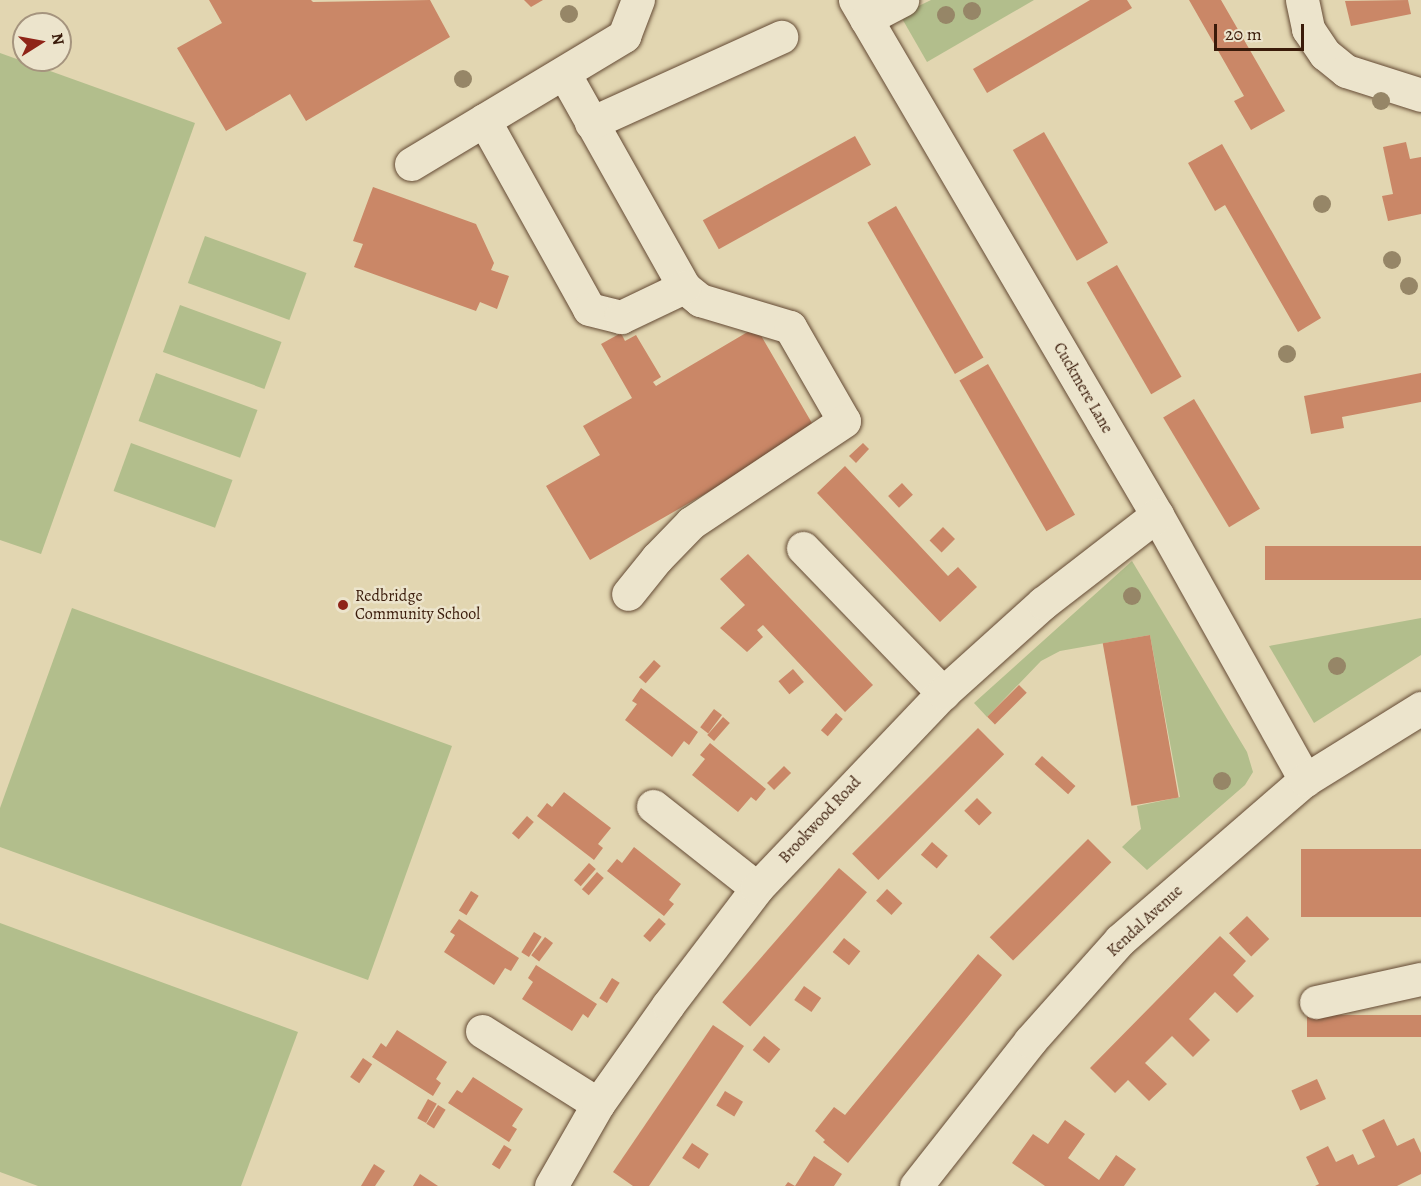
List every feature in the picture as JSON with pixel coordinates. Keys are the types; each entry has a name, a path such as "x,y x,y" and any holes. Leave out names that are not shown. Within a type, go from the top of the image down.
{"street":[{"path":"411,164 624,36 638,0"},
{"path":"860,10 902,0"},
{"path":"1302,0 1308,29 1325,54 1346,71 1421,94"},
{"name":"Cuckmere Lane","path":"860,10 1157,515 1305,780"},
{"path":"591,123 781,37"},
{"path":"564,73 684,287 700,300 790,327 844,422 691,523 657,558 628,594"},
{"path":"484,120 589,309 621,317 684,287"},
{"name":"Brookwood Road","path":"551,1186 598,1104 668,1005 757,888 943,693 1043,603 1157,515"},
{"path":"803,548 943,693"},
{"name":"Kendal Avenue","path":"916,1186 1030,1041 1120,940 1305,780 1421,708"},
{"path":"652,806 757,888"},
{"path":"1316,1002 1421,979"},
{"path":"482,1031 598,1104"}],"green space":[{"path":"931,0 1034,0 927,62 900,15"},
{"path":"0,53 12,57 12,72 53,72 195,123 41,554 0,540"},
{"path":"205,236 306,273 289,320 188,283"},
{"path":"180,305 281,342 264,389 163,352"},
{"path":"156,373 257,410 240,458 139,421"},
{"path":"131,443 232,480 215,528 114,491"},
{"path":"1132,561 1247,752 1253,772 1245,785 1147,870 1122,847 1141,829 1137,806 1180,797 1150,635 1060,651 1041,661 987,717 974,703"},
{"path":"72,608 452,746 368,980 0,847 0,808"},
{"path":"1421,618 1421,655 1314,723 1269,646"},
{"path":"0,923 298,1032 241,1186 38,1186 0,1172"}],"building":[{"path":"209,0 311,0 313,2 430,0 450,37 306,121 290,94 226,131 177,48 222,23"},
{"path":"524,0 543,0 531,7"},
{"path":"1090,0 1127,0 1132,8 987,93 973,69"},
{"path":"1189,0 1221,0 1285,111 1251,130 1234,101 1244,96"},
{"path":"1408,0 1411,14 1351,26 1345,1"},
{"path":"1044,132 1108,243 1077,261 1013,150"},
{"path":"855,136 871,165 719,249 703,220"},
{"path":"1406,142 1410,159 1421,157 1421,214 1388,221 1382,196 1393,194 1383,147"},
{"path":"1222,144 1321,318 1298,332 1225,205 1215,211 1188,163"},
{"path":"373,187 476,224 494,263 491,270 509,276 497,309 480,302 476,311 354,267 363,244 353,241"},
{"path":"896,206 984,358 955,374 867,222"},
{"path":"1117,265 1182,377 1151,394 1087,282"},
{"path":"756,327 816,430 590,560 546,486 600,455 583,426 632,398 601,344 621,333 625,341 636,335 661,377 653,382 656,386"},
{"path":"988,364 1075,515 1046,531 959,380"},
{"path":"1421,373 1421,402 1342,417 1344,428 1311,434 1304,396"},
{"path":"1194,399 1260,509 1229,527 1163,418"},
{"path":"863,443 869,449 856,463 849,456"},
{"path":"845,466 948,576 958,567 977,587 940,622 817,493"},
{"path":"902,483 913,495 899,508 888,496"},
{"path":"943,527 955,539 942,552 930,540"},
{"path":"1265,546 1421,546 1421,580 1265,580"},
{"path":"748,554 873,685 845,712 763,625 757,630 763,637 747,652 720,628 745,605 720,579"},
{"path":"1150,635 1179,797 1131,806 1103,643"},
{"path":"654,660 661,666 646,683 639,677"},
{"path":"793,669 804,682 789,694 778,681"},
{"path":"1019,685 1027,693 995,725 987,717"},
{"path":"641,688 698,732 689,745 684,741 672,757 625,720 637,704 632,701"},
{"path":"714,709 722,715 708,733 700,727"},
{"path":"836,713 843,719 828,736 821,730"},
{"path":"723,717 730,723 714,741 707,735"},
{"path":"978,728 1004,754 878,880 852,854"},
{"path":"710,743 766,789 756,801 751,797 738,812 692,775 705,759 700,755"},
{"path":"1042,756 1075,786 1068,794 1035,764"},
{"path":"784,766 791,773 774,790 767,783"},
{"path":"564,792 611,828 598,844 603,848 594,860 537,816 547,803 552,807"},
{"path":"977,798 992,813 979,826 964,811"},
{"path":"527,816 534,822 519,839 512,833"},
{"path":"1088,839 1111,862 1013,961 990,937"},
{"path":"932,842 948,856 937,869 921,855"},
{"path":"634,847 681,884 669,900 674,904 664,916 607,871 617,859 622,863"},
{"path":"1301,849 1421,849 1421,917 1301,917"},
{"path":"589,863 596,869 581,886 574,880"},
{"path":"839,868 867,892 750,1027 722,1002"},
{"path":"597,872 604,878 589,895 582,889"},
{"path":"887,889 902,903 891,915 876,901"},
{"path":"471,891 479,896 466,915 459,911"},
{"path":"1247,916 1269,939 1251,956 1229,933"},
{"path":"659,918 666,924 650,942 643,936"},
{"path":"459,919 519,958 511,971 505,968 494,985 444,952 455,935 450,932"},
{"path":"534,932 542,937 529,957 521,952"},
{"path":"1220,936 1246,961 1233,975 1254,996 1237,1013 1215,992 1189,1019 1210,1040 1193,1057 1172,1036 1145,1063 1167,1084 1149,1101 1128,1080 1115,1093 1090,1068"},
{"path":"545,937 553,943 539,961 531,955"},
{"path":"844,938 860,951 849,965 833,952"},
{"path":"978,954 1002,975 848,1163 823,1142 825,1140 815,1131 834,1107 845,1115"},
{"path":"536,965 597,1004 588,1018 583,1014 572,1031 522,999 533,982 528,978"},
{"path":"612,978 620,983 607,1003 599,998"},
{"path":"804,986 821,998 811,1012 794,1000"},
{"path":"1307,1015 1421,1015 1421,1037 1307,1037"},
{"path":"713,1025 744,1046 649,1186 633,1186 613,1172"},
{"path":"397,1030 447,1062 436,1079 441,1083 433,1096 372,1057 381,1043 386,1047"},
{"path":"764,1036 780,1049 769,1063 753,1050"},
{"path":"363,1058 372,1064 359,1083 350,1077"},
{"path":"473,1077 523,1109 512,1126 517,1129 509,1142 448,1103 457,1090 462,1093"},
{"path":"1317,1079 1326,1099 1300,1110 1291,1090"},
{"path":"725,1091 743,1102 734,1116 716,1106"},
{"path":"428,1099 437,1104 426,1123 417,1118"},
{"path":"438,1105 446,1110 434,1128 426,1124"},
{"path":"1384,1119 1397,1146 1414,1138 1421,1153 1421,1174 1397,1186 1315,1186 1319,1184 1306,1157 1328,1146 1336,1162 1353,1154 1358,1165 1375,1157 1362,1130"},
{"path":"1065,1120 1085,1134 1068,1158 1099,1180 1116,1155 1136,1169 1124,1186 1045,1186 1012,1163 1033,1134 1048,1144"},
{"path":"692,1143 709,1154 699,1169 682,1158"},
{"path":"504,1145 512,1150 499,1169 492,1165"},
{"path":"814,1156 842,1174 834,1186 795,1186"},
{"path":"374,1164 385,1171 375,1186 361,1186"},
{"path":"420,1174 438,1186 413,1186"}],"place":[{"name":"Redbridge Community School","path":"343,605"}]}
